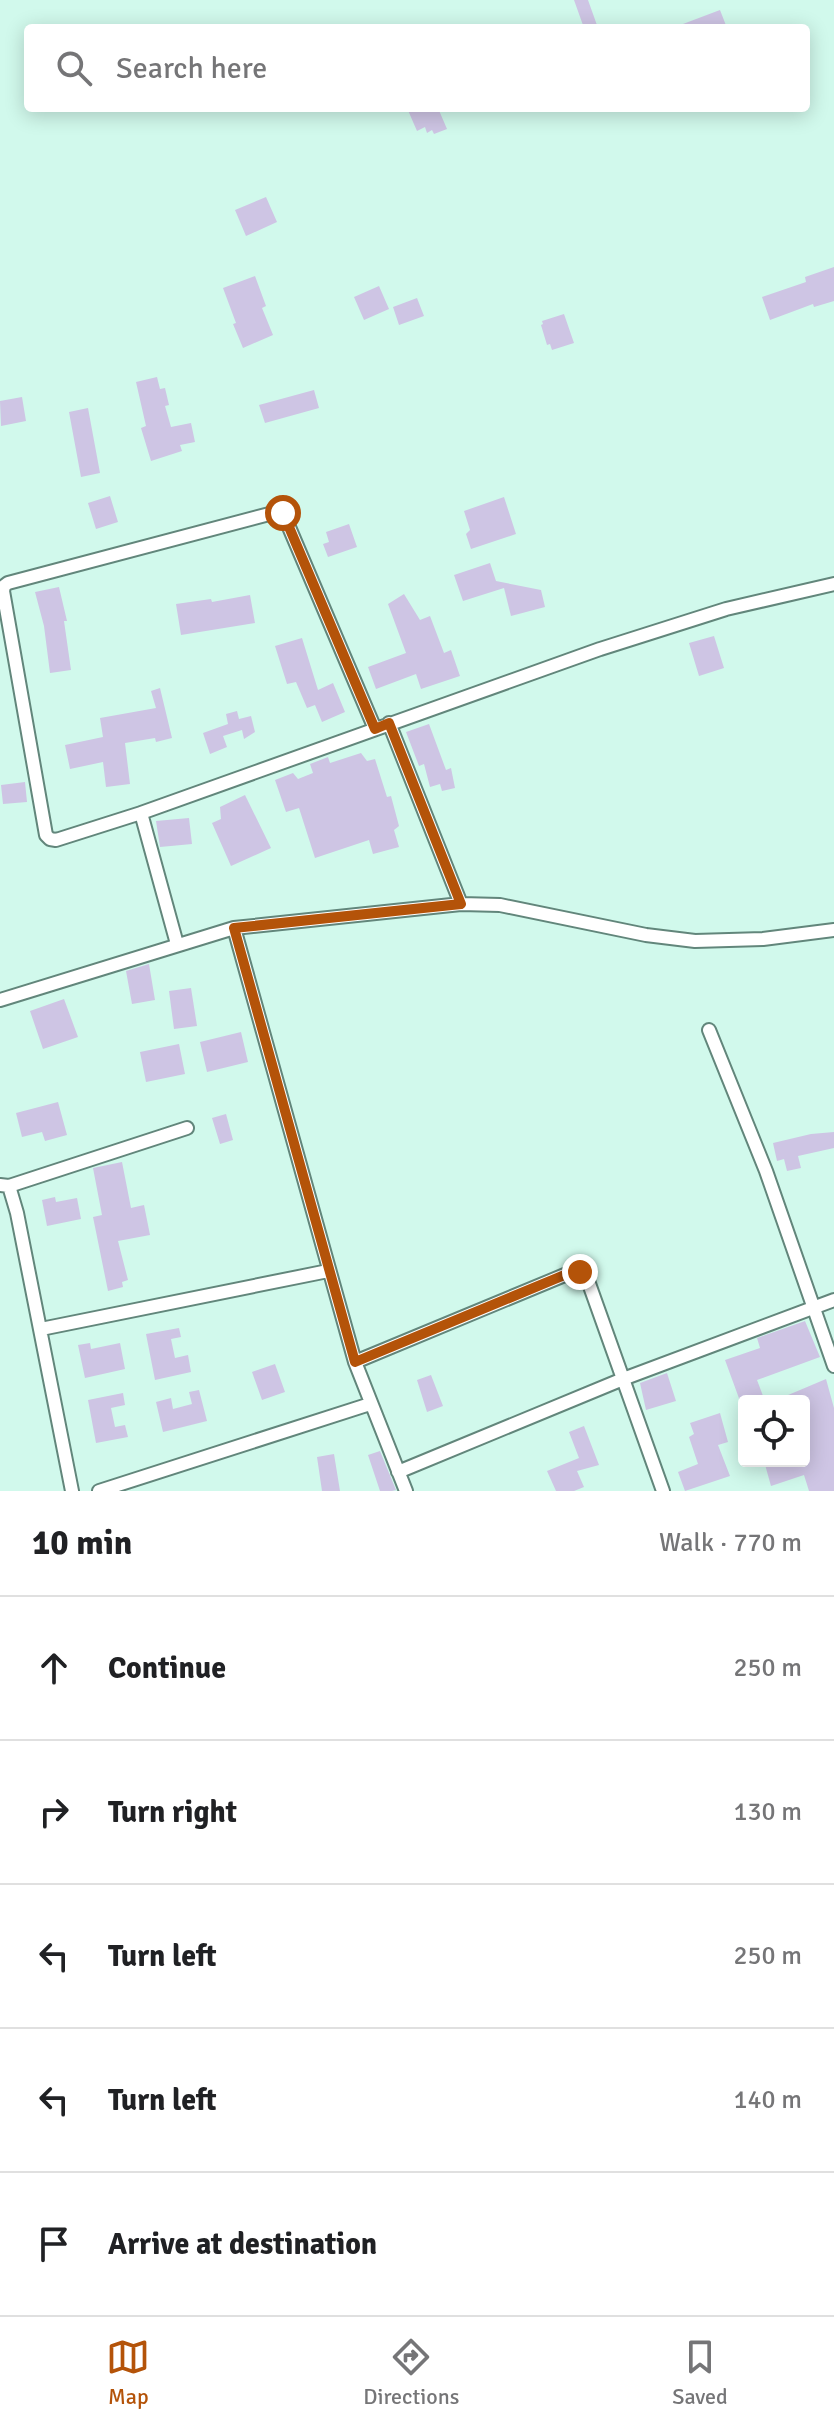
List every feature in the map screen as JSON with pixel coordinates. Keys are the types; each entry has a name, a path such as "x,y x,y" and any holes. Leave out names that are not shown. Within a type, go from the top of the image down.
{"street":[{"path":"375,729 283,513 277,512 4,586 46,835 56,840 141,813 600,649 726,609 834,584"},
{"path":"389,723 461,904"},
{"path":"141,813 177,944"},
{"path":"0,1000 234,928 461,904 500,905 646,935 695,941 763,939 834,930"},
{"path":"234,928 355,1362 406,1491"},
{"path":"709,1030 766,1171 834,1366"},
{"path":"72,1491 17,1213 4,1186 187,1128"},
{"path":"41,1329 328,1271"},
{"path":"355,1362 567,1274 580,1272 587,1278 663,1491"},
{"path":"398,1472 623,1379 834,1300"},
{"path":"99,1491 370,1404"}],"building":[{"path":"574,0 588,0 597,24 583,24"},
{"path":"720,10 725,24 683,24"},
{"path":"409,112 440,112 447,129 434,134 432,130 427,133 425,127 417,131"},
{"path":"266,197 277,222 246,236 235,210"},
{"path":"834,267 834,301 814,307 813,304 770,320 762,297 806,282 805,277"},
{"path":"255,276 266,306 262,308 273,335 243,348 223,288"},
{"path":"379,286 389,309 364,320 354,297"},
{"path":"417,298 424,316 399,325 393,307"},
{"path":"564,314 574,343 552,350 550,344 547,345 542,321"},
{"path":"157,377 160,389 165,388 169,405 165,406 171,427 191,423 195,442 180,445 182,451 151,461 141,428 146,426 136,382"},
{"path":"314,390 319,408 265,423 259,405"},
{"path":"22,397 26,421 1,426 0,401"},
{"path":"88,408 100,473 81,477 69,412"},
{"path":"110,496 118,522 96,529 88,503"},
{"path":"504,497 516,534 471,549 466,534 470,530 464,511"},
{"path":"349,524 357,547 328,557 323,544 329,542 326,532"},
{"path":"490,563 496,581 541,590 545,607 511,616 504,588 463,601 454,575"},
{"path":"59,587 67,621 64,621 71,670 50,673 44,626 35,592"},
{"path":"404,594 420,620 430,616 444,653 451,650 460,676 421,689 416,674 376,689 368,667 406,653 388,604"},
{"path":"250,595 255,623 181,635 176,604"},
{"path":"714,636 724,668 699,676 689,643"},
{"path":"302,638 318,690 333,683 345,712 322,722 315,705 307,708 296,682 287,684 275,646"},
{"path":"160,688 172,738 125,743 130,784 106,787 103,762 70,769 65,745 103,737 100,718 156,708 151,691"},
{"path":"237,711 239,719 251,716 255,732 244,739 242,730 223,736 227,747 210,754 203,733 228,724 226,714"},
{"path":"429,724 446,770 451,768 455,788 442,791 440,784 430,787 424,764 419,766 406,732"},
{"path":"361,753 367,761 375,759 387,797 391,796 399,826 394,830 399,847 373,854 369,840 315,858 299,808 286,812 275,780 293,773 298,779 313,773 310,764 328,757 330,763"},
{"path":"25,782 27,802 3,804 1,785"},
{"path":"245,795 271,848 231,866 212,823 221,819 220,807"},
{"path":"189,818 192,844 160,847 156,821"},
{"path":"149,964 155,1000 132,1004 126,971"},
{"path":"191,988 197,1026 174,1029 169,991"},
{"path":"64,999 78,1037 43,1049 30,1011"},
{"path":"241,1032 248,1062 207,1072 200,1042"},
{"path":"179,1044 185,1074 146,1082 140,1052"},
{"path":"58,1102 67,1135 45,1141 42,1132 22,1137 16,1113"},
{"path":"226,1114 233,1140 220,1144 212,1118"},
{"path":"834,1132 834,1148 798,1156 801,1168 787,1171 784,1159 777,1161 773,1143"},
{"path":"122,1162 131,1208 144,1205 150,1235 118,1241 128,1280 122,1282 123,1287 108,1291 93,1217 102,1215 93,1168"},
{"path":"55,1197 56,1202 77,1198 81,1219 47,1226 42,1200"},
{"path":"805,1321 820,1357 757,1380 763,1395 738,1396 725,1360 760,1348 757,1338"},
{"path":"179,1328 181,1337 171,1339 175,1358 188,1355 191,1372 155,1380 146,1334"},
{"path":"90,1343 91,1349 120,1343 125,1369 85,1378 78,1345"},
{"path":"275,1364 285,1392 262,1400 252,1372"},
{"path":"667,1373 676,1401 646,1410 640,1383"},
{"path":"431,1375 443,1406 427,1412 417,1380"},
{"path":"826,1379 834,1408 834,1491 809,1491 804,1475 771,1486 766,1467 810,1467 810,1395 788,1395"},
{"path":"199,1390 207,1421 163,1432 156,1402 171,1398 173,1409 192,1404 189,1392"},
{"path":"123,1393 125,1405 111,1408 115,1427 125,1425 128,1437 96,1443 88,1400"},
{"path":"720,1413 728,1442 718,1445 730,1476 685,1491 678,1472 698,1464 689,1437 694,1434 690,1423"},
{"path":"584,1426 599,1465 577,1471 584,1487 574,1491 556,1491 547,1471 579,1458 569,1432"},
{"path":"380,1451 396,1490 380,1491 368,1455"},
{"path":"334,1454 340,1491 322,1491 317,1457"}],"route":[{"path":"283,513 375,729 389,723 461,904 234,928 355,1362 567,1274 580,1272"}]}
